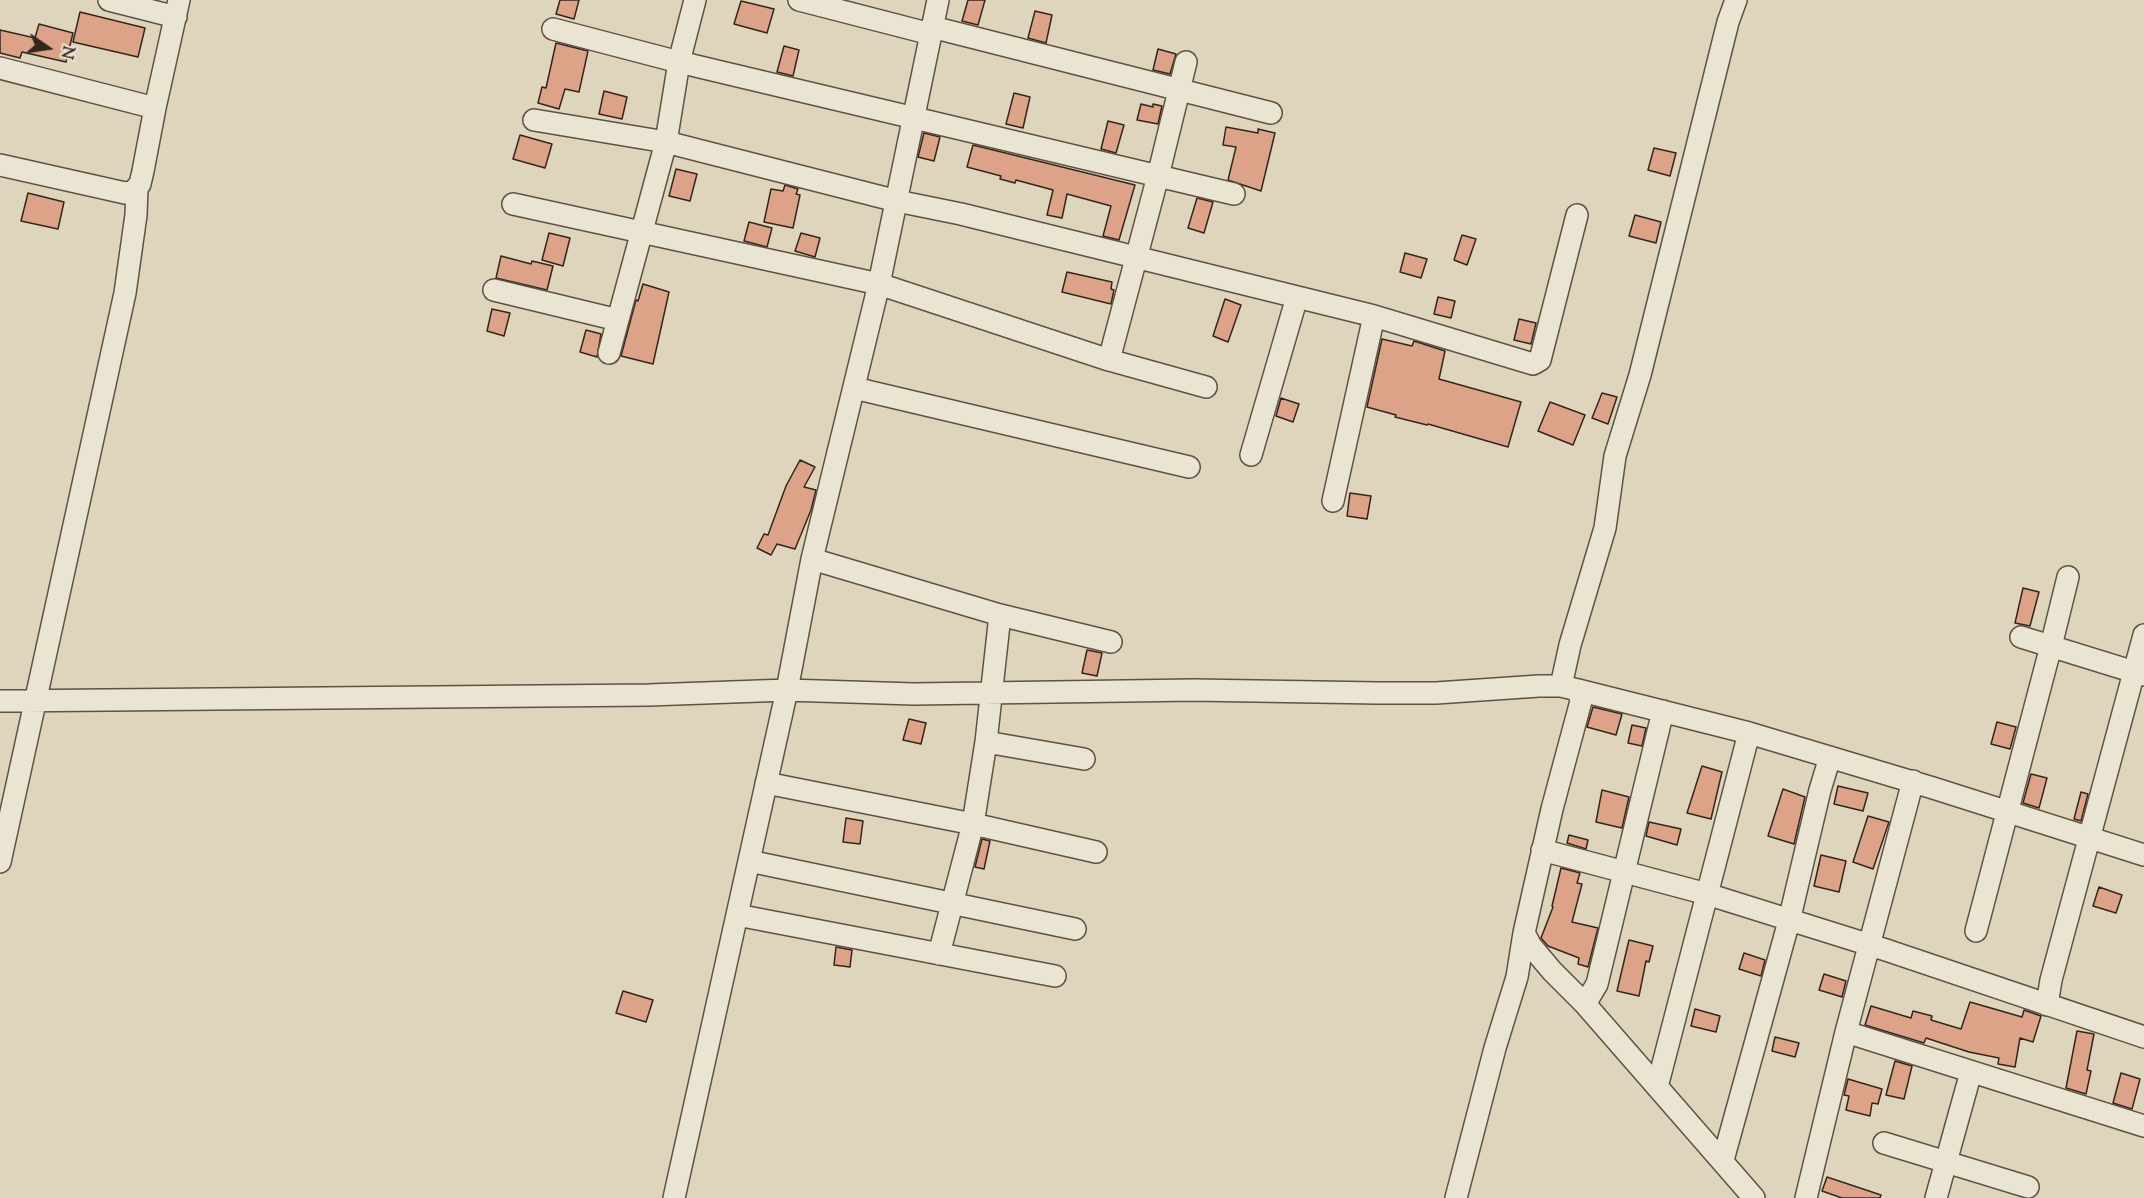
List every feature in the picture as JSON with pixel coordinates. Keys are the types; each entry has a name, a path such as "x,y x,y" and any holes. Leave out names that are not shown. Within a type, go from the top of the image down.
{"street":[{"path":"0,165 125,193 133,192 137,187 143,171 178,8 109,0"},
{"path":"609,353 666,142 679,62 695,0"},
{"path":"799,0 1179,89 1271,113"},
{"path":"674,1198 787,690 812,559 879,284 938,0"},
{"path":"1455,1198 1495,1048 1517,977 1542,850 1581,701 1570,688 1570,645 1605,528 1615,456 1643,364 1728,22 1736,0"},
{"path":"552,29 679,62 1234,194"},
{"path":"1109,360 1186,62"},
{"path":"0,68 155,108"},
{"path":"534,120 666,142 897,201 961,214 1374,316 1536,363 1540,360 1577,215"},
{"path":"0,862 125,293 136,216 137,187"},
{"path":"513,204 879,284 1109,360 1206,387"},
{"path":"494,290 618,320"},
{"path":"1251,455 1297,297"},
{"path":"1333,501 1374,316"},
{"path":"854,388 1189,467"},
{"path":"812,559 1000,615 1111,642"},
{"path":"1976,931 2068,577"},
{"path":"939,954 973,824 986,742 1000,615"},
{"path":"2047,1005 2051,980 2089,838 2139,674 2144,635"},
{"path":"2021,637 2139,674"},
{"path":"0,701 649,694 787,690 914,694 1194,690 1424,693 1570,688 1749,733 2144,855"},
{"path":"1585,1004 1597,984 1664,711"},
{"path":"1657,1087 1749,733"},
{"path":"986,742 1084,759"},
{"path":"1723,1160 1789,921 1830,757"},
{"path":"1806,1198 1846,1032 1913,782"},
{"path":"766,783 973,824 1096,852"},
{"path":"1542,850 1707,894 1869,945 2144,1037"},
{"path":"749,861 1075,929"},
{"path":"737,915 1055,976"},
{"path":"1524,933 1531,946 1552,971 1585,1004 1754,1198"},
{"path":"1846,1032 2144,1126"},
{"path":"1936,1198 1971,1072"},
{"path":"1884,1143 2028,1187"}],"building":[{"path":"560,0 579,0 574,19 556,14"},
{"path":"968,0 985,0 978,25 962,21"},
{"path":"741,1 774,9 767,33 734,24"},
{"path":"1035,11 1052,15 1046,43 1028,38"},
{"path":"80,12 145,28 138,57 73,42"},
{"path":"39,24 73,33 66,62 22,52 20,58 0,53 0,30 35,38"},
{"path":"556,43 588,51 579,92 565,89 559,109 538,103 542,87 546,88"},
{"path":"784,46 799,50 793,76 777,72"},
{"path":"1158,49 1176,54 1170,74 1153,70"},
{"path":"604,91 627,97 622,119 599,114"},
{"path":"1014,93 1030,97 1023,128 1006,124"},
{"path":"1141,104 1153,107 1153,104 1162,106 1158,124 1137,120"},
{"path":"1108,121 1124,125 1116,153 1101,149"},
{"path":"1226,127 1258,133 1258,129 1275,133 1261,191 1228,180 1236,147 1223,145"},
{"path":"924,133 940,137 934,161 918,157"},
{"path":"520,135 552,144 545,168 513,159"},
{"path":"973,145 1135,185 1119,240 1103,236 1111,206 1067,194 1062,218 1047,215 1053,190 1016,180 1015,183 1000,179 1001,176 967,167"},
{"path":"1654,148 1676,153 1670,176 1648,170"},
{"path":"676,169 697,174 690,201 669,196"},
{"path":"785,185 798,189 796,194 800,195 793,228 764,222 771,189 783,191"},
{"path":"28,193 64,202 58,229 21,221"},
{"path":"1197,198 1213,202 1204,233 1188,228"},
{"path":"1635,215 1661,222 1656,243 1629,236"},
{"path":"749,222 772,228 767,247 744,241"},
{"path":"549,233 570,238 563,266 542,260"},
{"path":"801,233 820,238 815,257 795,251"},
{"path":"1462,235 1476,239 1467,265 1454,260"},
{"path":"1405,253 1427,259 1421,278 1400,272"},
{"path":"501,256 531,264 532,261 553,266 547,290 496,278"},
{"path":"1067,272 1112,282 1111,289 1114,290 1111,304 1062,292"},
{"path":"643,284 669,292 653,364 621,356 636,300 638,301"},
{"path":"1438,297 1455,301 1451,318 1434,314"},
{"path":"1225,299 1241,305 1228,342 1213,336"},
{"path":"492,309 510,313 504,336 487,331"},
{"path":"1519,319 1536,323 1531,344 1514,340"},
{"path":"586,330 601,334 597,357 580,352"},
{"path":"1382,339 1412,346 1414,341 1445,351 1439,379 1521,402 1508,447 1395,417 1396,415 1367,407"},
{"path":"1602,393 1617,397 1608,424 1592,418"},
{"path":"1281,398 1299,404 1293,422 1276,416"},
{"path":"1550,402 1585,415 1573,445 1538,431"},
{"path":"800,460 815,467 804,487 816,490 811,510 795,549 777,544 771,555 757,548 764,534 768,535 786,486"},
{"path":"1350,493 1371,496 1367,519 1347,516"},
{"path":"2023,588 2039,592 2030,626 2015,623"},
{"path":"1087,650 1102,653 1097,676 1082,673"},
{"path":"1593,707 1622,714 1616,735 1587,727"},
{"path":"909,719 926,723 921,744 903,740"},
{"path":"1997,722 2016,727 2010,749 1991,744"},
{"path":"1632,725 1646,728 1642,746 1628,743"},
{"path":"1702,766 1722,772 1711,819 1687,813"},
{"path":"2031,774 2047,778 2039,808 2023,803"},
{"path":"1838,786 1868,793 1863,811 1834,804"},
{"path":"1783,789 1805,797 1794,844 1768,836"},
{"path":"1602,790 1629,797 1622,828 1596,822"},
{"path":"2081,792 2088,794 2081,821 2074,819"},
{"path":"1868,816 1889,822 1873,869 1853,862"},
{"path":"846,818 863,821 860,844 843,842"},
{"path":"1649,822 1681,829 1677,845 1646,836"},
{"path":"1569,835 1588,840 1586,849 1567,843"},
{"path":"982,839 990,841 984,869 975,867"},
{"path":"1821,855 1846,861 1839,892 1814,886"},
{"path":"1561,868 1580,873 1577,883 1582,884 1572,922 1598,928 1588,967 1578,964 1579,958 1548,946 1541,938 1553,907"},
{"path":"2099,887 2122,895 2116,913 2093,906"},
{"path":"1629,940 1653,946 1649,962 1646,961 1639,996 1617,991"},
{"path":"836,947 852,950 850,967 834,965"},
{"path":"1744,953 1765,960 1761,976 1739,969"},
{"path":"1824,974 1846,981 1842,997 1819,990"},
{"path":"623,991 653,1000 646,1022 616,1013"},
{"path":"1970,1002 2022,1017 2024,1010 2041,1016 2033,1042 2020,1038 2015,1067 1998,1064 1999,1058 1969,1052 1926,1038 1924,1043 1865,1025 1871,1006 1911,1018 1913,1011 1932,1016 1931,1020 1961,1029"},
{"path":"1695,1009 1720,1016 1716,1032 1691,1026"},
{"path":"2077,1031 2094,1034 2087,1070 2091,1071 2086,1094 2066,1088"},
{"path":"1775,1037 1799,1043 1795,1057 1772,1051"},
{"path":"1895,1061 1912,1066 1904,1099 1886,1095"},
{"path":"2121,1073 2140,1079 2132,1109 2113,1103"},
{"path":"1848,1079 1882,1089 1878,1104 1872,1103 1870,1116 1846,1110 1849,1096 1844,1095"},
{"path":"1827,1177 1881,1195 1880,1198 1842,1198 1822,1191"}]}
